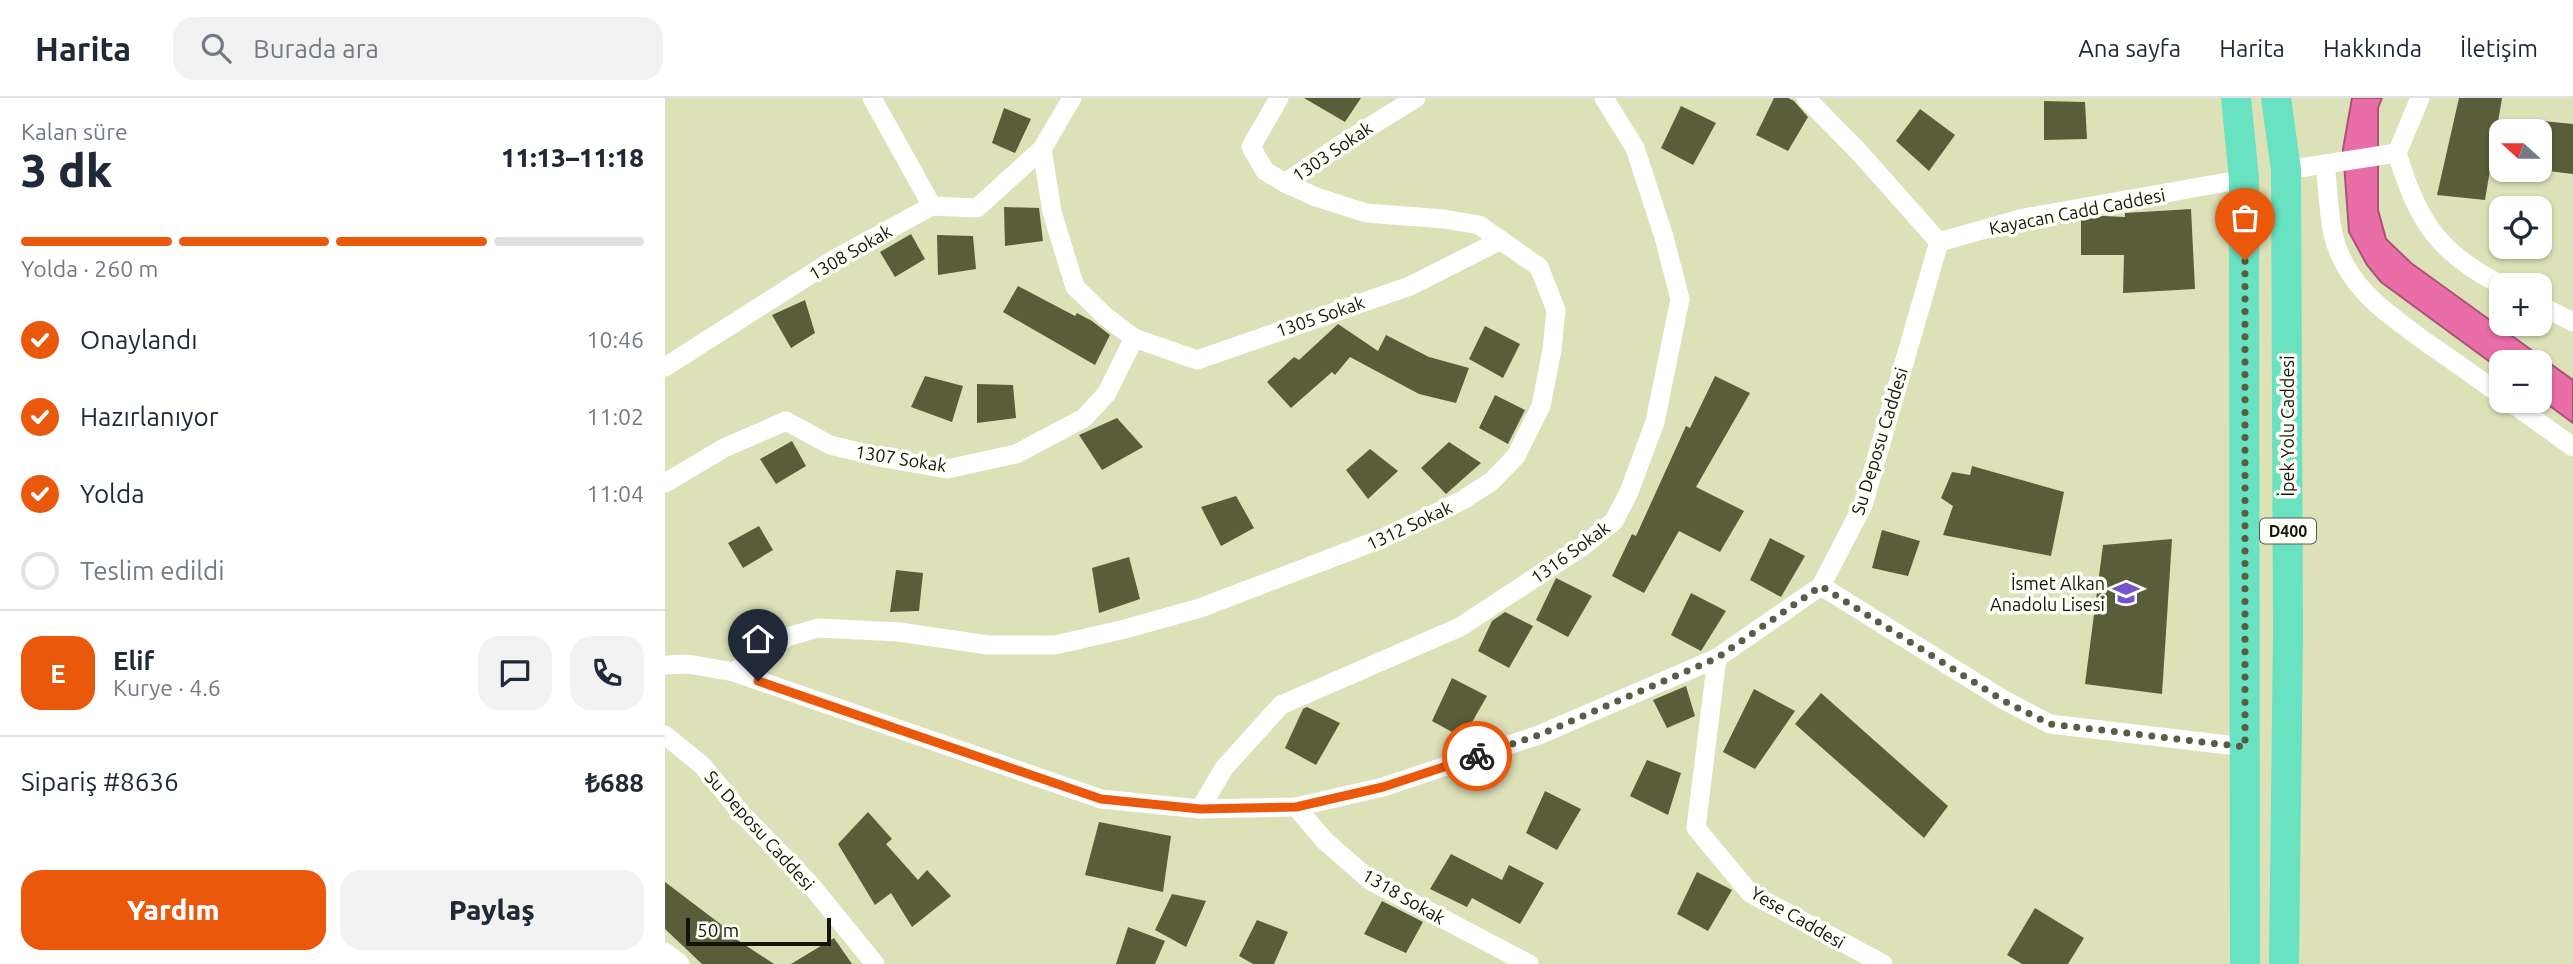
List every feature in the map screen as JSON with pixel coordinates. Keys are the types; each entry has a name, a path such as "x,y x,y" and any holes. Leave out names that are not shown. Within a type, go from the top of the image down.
{"highway":[{"name":"D400","path":"2236,98 2244,179 2245,964"},
{"name":"İpek Yolu Caddesi","path":"2276,98 2286,170 2288,634 2284,964"}],"street":[{"path":"872,98 932,206 977,208 1042,149 1072,98"},
{"name":"1312 Sokak","path":"734,672 787,637 818,628 898,632 988,645 1055,645 1200,608 1381,539 1463,500 1492,481 1516,456 1541,406 1552,350 1556,310 1539,267 1479,225 1444,219 1366,213 1316,197 1265,171 1251,147 1279,98"},
{"name":"1303 Sokak","path":"1285,183 1416,98"},
{"name":"1316 Sokak","path":"1200,809 1224,768 1281,705 1460,627 1583,546 1614,521 1629,492 1655,422 1670,359 1680,299 1664,237 1635,148 1604,98"},
{"path":"1806,98 1858,150 1939,242"},
{"path":"2390,155 2420,98"},
{"path":"1042,149 1052,212 1075,287 1105,316 1134,338"},
{"path":"2286,170 2390,155"},
{"path":"2390,155 2419,212 2435,236 2452,254 2489,279"},
{"path":"2331,163 2333,233 2338,250 2354,280 2388,314 2489,386"},
{"name":"Kayacan Cadd Caddesi","path":"1939,242 2024,218 2244,179"},
{"name":"1308 Sokak","path":"665,367 838,257 932,206"},
{"name":"1305 Sokak","path":"1134,338 1197,360 1410,286 1501,240"},
{"name":"Su Deposu Caddesi","path":"665,665 688,664 734,672 1101,799 1200,809 1296,807 1383,787 1539,735 1717,658 1821,586 1863,505 1939,242"},
{"path":"2552,312 2573,322"},
{"name":"1307 Sokak","path":"665,483 725,448 786,421 830,445 947,469 1016,454 1084,418 1107,393 1134,338"},
{"path":"2526,413 2573,447"},
{"path":"1821,586 2004,701 2050,724 2245,747"},
{"name":"Yese Caddesi","path":"1717,658 1696,828 1750,893 1883,964"},
{"name":"Su Deposu Caddesi","path":"665,735 703,766 742,814 810,884 875,964"},
{"name":"1318 Sokak","path":"1296,807 1325,841 1371,881 1528,964"},
{"path":"665,952 680,964"}],"shaded area":[{"path":"2352,98 2382,98 2378,108 2378,210 2386,239 2411,263 2489,319 2489,336 2512,336 2531,350 2489,350 2489,361 2381,282 2367,265 2349,232 2343,149"},
{"path":"2552,365 2573,380 2573,423 2552,408"}],"building":[{"path":"1304,98 1361,98 1345,122"},
{"path":"1774,98 1794,101 1808,117 1788,151 1756,135"},
{"path":"2459,98 2502,98 2498,119 2489,119 2489,176 2485,200 2437,195"},
{"path":"2044,101 2085,102 2087,139 2044,140"},
{"path":"1681,106 1716,123 1693,165 1661,148"},
{"path":"1004,108 1031,119 1015,153 992,143"},
{"path":"1920,109 1955,135 1929,171 1896,141"},
{"path":"2552,122 2573,124 2573,174 2552,172"},
{"path":"1004,207 1039,208 1043,241 1005,246"},
{"path":"2191,209 2195,289 2123,293 2124,255 2081,255 2081,220 2103,216 2125,217 2125,213"},
{"path":"911,234 925,259 895,277 880,252"},
{"path":"937,235 973,236 976,269 938,275"},
{"path":"1018,286 1075,316 1077,313 1110,335 1095,365 1003,312"},
{"path":"805,300 815,333 791,348 772,315"},
{"path":"1338,324 1378,351 1386,335 1429,357 1469,368 1456,403 1419,394 1350,357 1335,375 1332,372 1291,408 1267,382 1294,357 1299,360"},
{"path":"1485,326 1520,344 1503,378 1469,359"},
{"path":"925,376 963,386 952,422 911,407"},
{"path":"1715,376 1750,393 1696,487 1744,511 1720,552 1679,531 1644,593 1612,576 1632,534 1636,536 1686,426 1690,428"},
{"path":"977,384 1013,385 1016,418 977,423"},
{"path":"1495,395 1525,410 1508,444 1479,428"},
{"path":"1117,418 1143,447 1102,470 1079,435"},
{"path":"792,441 806,466 776,484 760,459"},
{"path":"1449,442 1481,463 1446,494 1421,468"},
{"path":"1370,449 1398,471 1368,499 1346,470"},
{"path":"1972,466 2064,492 2051,556 1943,535 1953,506 1941,498 1952,472 1970,475"},
{"path":"1236,496 1254,528 1221,546 1201,507"},
{"path":"759,526 773,550 743,568 728,543"},
{"path":"1882,530 1920,541 1908,576 1872,568"},
{"path":"1770,538 1805,556 1781,597 1750,580"},
{"path":"2172,539 2162,694 2085,684 2103,545"},
{"path":"1129,557 1140,599 1099,613 1092,568"},
{"path":"896,570 923,573 919,611 890,612"},
{"path":"1556,578 1592,596 1568,637 1536,620"},
{"path":"1691,593 1726,611 1701,651 1671,635"},
{"path":"1505,612 1533,626 1509,668 1478,651 1492,621"},
{"path":"1452,678 1487,696 1463,738 1432,721"},
{"path":"1686,686 1695,716 1667,728 1653,700"},
{"path":"1754,689 1795,711 1755,769 1723,752"},
{"path":"1821,693 1948,806 1924,838 1795,724"},
{"path":"1307,707 1340,723 1316,765 1285,748 1303,709"},
{"path":"1647,760 1681,773 1668,815 1630,796"},
{"path":"1545,791 1581,809 1557,850 1526,833"},
{"path":"868,812 892,839 886,844 918,880 927,870 951,896 912,927 891,893 875,905 838,844"},
{"path":"1099,822 1171,836 1163,892 1085,875"},
{"path":"1451,854 1502,880 1509,865 1544,883 1520,924 1472,898 1467,907 1430,889"},
{"path":"1697,872 1732,890 1708,931 1677,914"},
{"path":"665,882 727,929 724,931 774,964 702,964 665,929"},
{"path":"1172,894 1206,901 1186,947 1155,930"},
{"path":"1382,901 1423,922 1406,953 1364,934"},
{"path":"2035,908 2084,938 2068,964 2022,964 2007,955"},
{"path":"1257,920 1288,932 1274,964 1253,964 1239,956"},
{"path":"1128,927 1165,941 1155,964 1116,964"},
{"path":"834,938 852,964 791,964"}],"way so far":[{"path":"1477,756 1539,735 1717,658 1821,586 2004,701 2050,724 2245,747 2245,260"}],"place":[{"name":"İsmet Alkan Anadolu Lisesi","path":"2126,593"}],"route":[{"path":"758,681 1101,799 1200,809 1296,807 1383,787 1477,756"}]}
